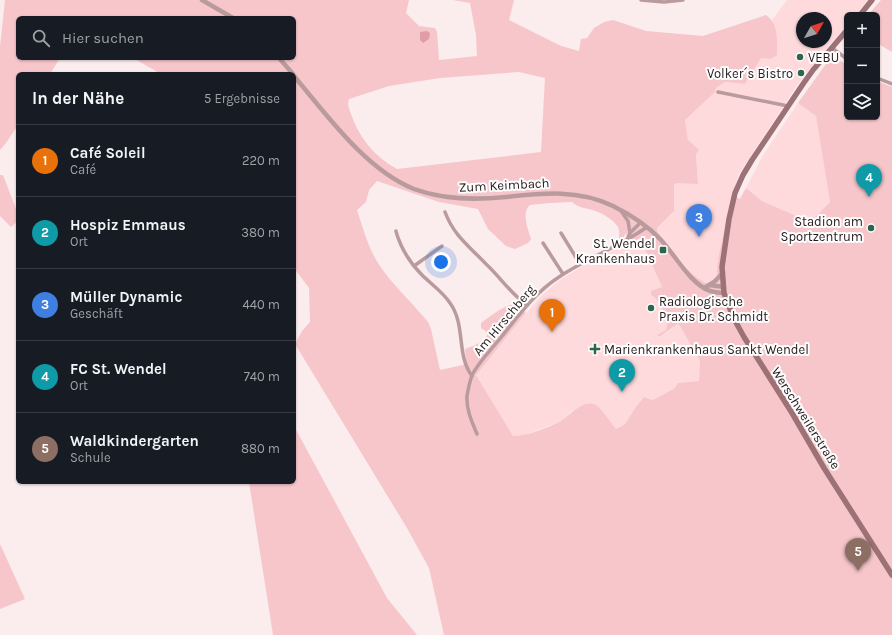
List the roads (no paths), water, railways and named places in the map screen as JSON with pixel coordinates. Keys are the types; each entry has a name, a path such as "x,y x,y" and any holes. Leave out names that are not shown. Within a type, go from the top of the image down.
{"main road":[{"path":"862,12 872,0"},
{"name":"Werschweilerstraße","path":"844,34 813,70 743,175 736,193 726,236 722,273 724,293 733,317 744,337 892,575"}],"street":[{"path":"202,0 230,16"},
{"path":"641,0 664,2 683,0"},
{"path":"832,48 844,57"},
{"name":"Zum Keimbach","path":"281,60 291,72"},
{"name":"Zum Keimbach","path":"296,78 350,140 375,165 413,188 432,194 457,199 498,198 545,193 583,195 600,200 621,210 659,237 696,282 710,291 724,293"},
{"path":"880,79 892,84"},
{"path":"718,92 788,106"},
{"path":"621,210 628,221 630,233 628,240"},
{"path":"445,212 452,228 462,241 471,247 510,291 528,305"},
{"path":"630,233 640,223"},
{"name":"Am Hirschberg","path":"477,434 469,414 467,396 472,376 481,362 538,294 563,274 628,240 646,227"},
{"path":"396,231 404,251 414,266 446,298 455,312 459,321 464,364 472,376"},
{"path":"560,233 580,264"},
{"path":"543,243 563,274"},
{"path":"414,266 442,246"},
{"path":"704,288 714,282 722,273"},
{"path":"709,285 724,287"}],"place":[{"name":"VEBU","path":"800,57"},
{"name":"Volker´s Bistro","path":"801,73"},
{"name":"FC St. Wendel","path":"869,197"},
{"name":"Stadion am Sportzentrum","path":"871,228"},
{"name":"Müller Dynamic","path":"699,237"},
{"name":"St. Wendel Krankenhaus","path":"663,250"},
{"name":"Radiologische Praxis Dr. Schmidt","path":"651,308"},
{"name":"Café Soleil","path":"552,332"},
{"name":"Marienkrankenhaus Sankt Wendel","path":"595,349"},
{"name":"Hospiz Emmaus","path":"622,392"},
{"name":"Waldkindergarten","path":"858,571"}]}
